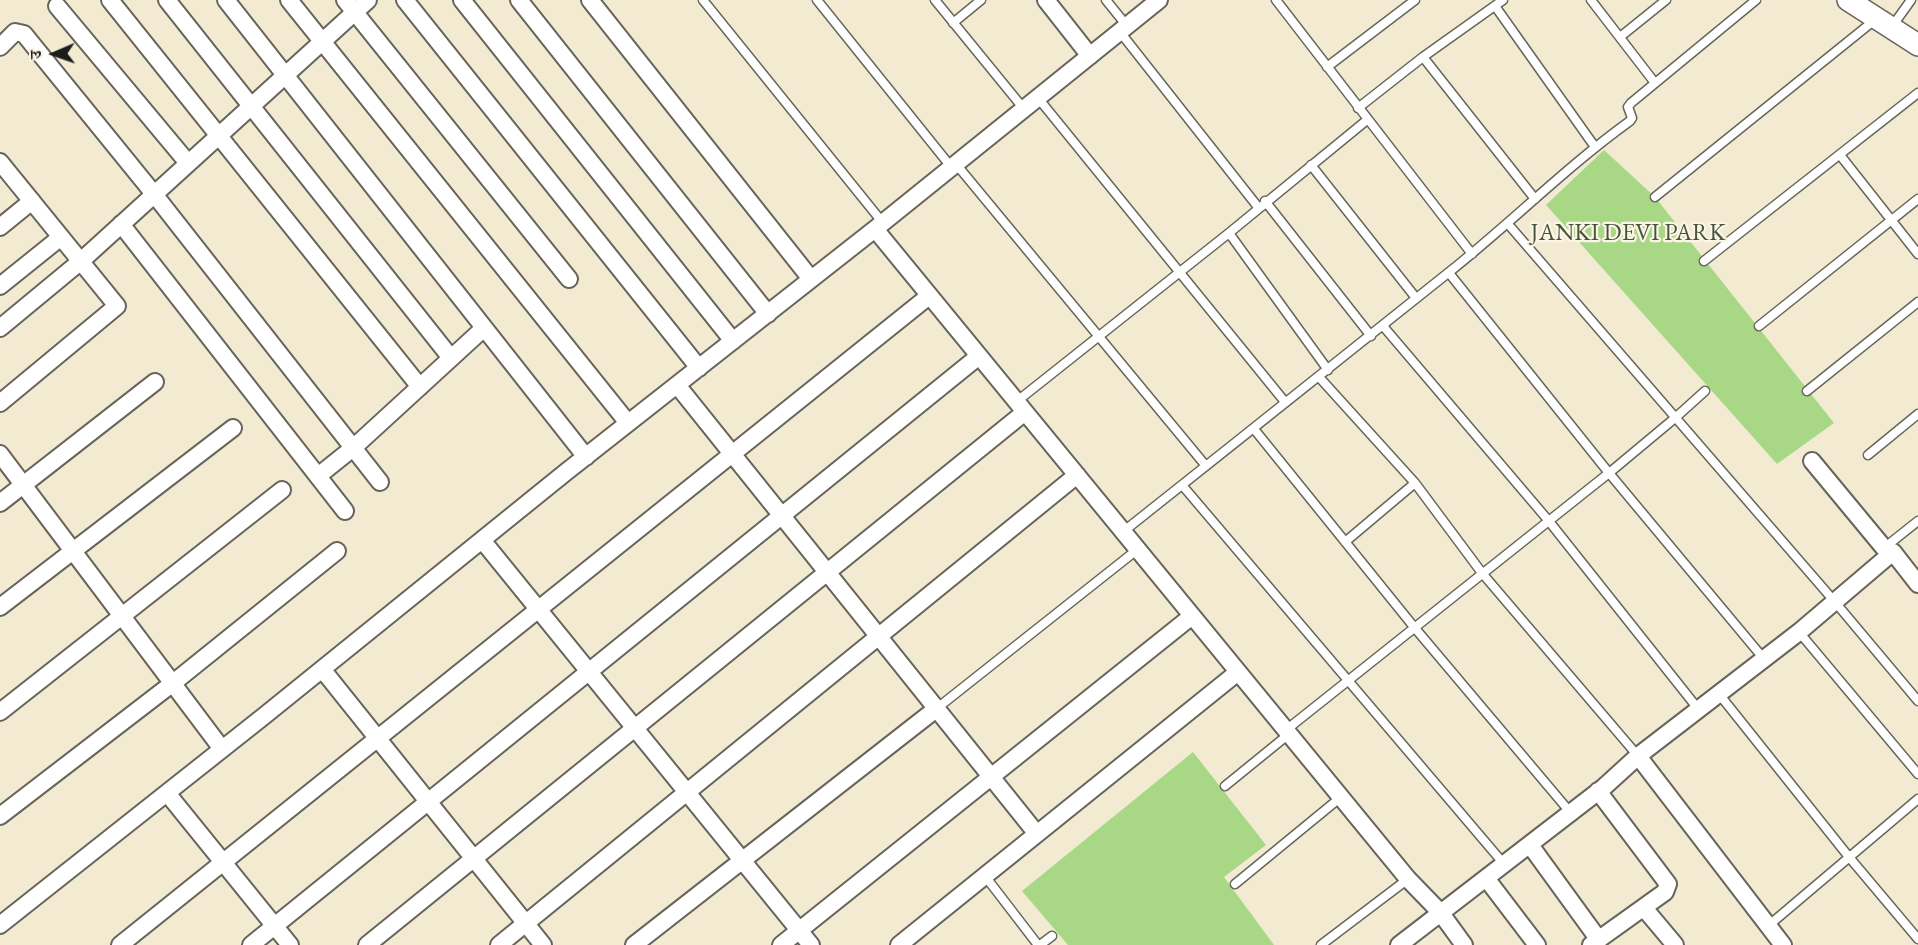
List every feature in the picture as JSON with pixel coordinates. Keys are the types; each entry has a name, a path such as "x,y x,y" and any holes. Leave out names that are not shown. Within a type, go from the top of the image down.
{"street":[{"path":"110,0 420,387"},
{"path":"167,0 452,358"},
{"path":"226,0 586,457"},
{"path":"289,0 628,423"},
{"path":"0,328 81,261 322,42 350,6 368,0"},
{"path":"405,0 699,368"},
{"path":"462,0 733,341"},
{"path":"519,0 768,314"},
{"path":"590,0 812,279"},
{"path":"1046,0 1090,56"},
{"path":"0,925 628,423 879,226 1159,0"},
{"path":"1848,0 1918,45"},
{"path":"57,6 188,163"},
{"path":"350,6 569,279"},
{"path":"0,47 15,32 24,34 154,194 380,483"},
{"path":"0,403 117,306 1,164"},
{"path":"0,227 32,201"},
{"path":"121,224 345,511"},
{"path":"879,226 929,296 1408,879 1440,912 1464,945"},
{"path":"0,286 61,237"},
{"path":"120,945 929,296"},
{"path":"318,476 353,448 484,328"},
{"path":"251,945 979,356"},
{"path":"0,503 155,382"},
{"path":"677,385 1037,834"},
{"path":"367,945 827,572 1021,407"},
{"path":"0,607 232,428"},
{"path":"0,454 222,749"},
{"path":"1812,460 1918,584"},
{"path":"499,945 1077,475"},
{"path":"0,712 282,490"},
{"path":"482,540 811,945"},
{"path":"1399,945 1530,845 1638,756 1799,632 1835,602 1888,550"},
{"path":"0,816 337,551"},
{"path":"781,945 1192,616"},
{"path":"322,669 543,945"},
{"path":"899,945 1238,672"},
{"path":"634,945 936,709"},
{"path":"1638,756 1783,945"},
{"path":"1530,845 1595,942 1665,892 1668,884 1598,791"},
{"path":"167,793 291,945"},
{"path":"1486,878 1537,945"},
{"path":"1644,908 1675,945"}],"lane":[{"path":"703,0 879,226"},
{"path":"817,0 1206,466"},
{"path":"935,0 1024,109"},
{"path":"953,23 981,0"},
{"path":"1106,0 1123,29 1258,207"},
{"path":"1327,67 1415,0"},
{"path":"1358,108 1423,57 1503,0"},
{"path":"1591,0 1655,83"},
{"path":"1620,37 1666,0"},
{"path":"1124,531 1449,273 1595,147 1630,122 1632,118 1628,107 1631,103 1756,0"},
{"path":"1655,197 1911,0"},
{"path":"1278,1 1472,254"},
{"path":"1495,6 1595,147"},
{"path":"1423,57 1535,199"},
{"path":"1704,261 1918,93"},
{"path":"1038,98 1285,402"},
{"path":"1021,407 1097,336 1229,233 1265,201 1367,120"},
{"path":"1840,154 1918,254"},
{"path":"1311,165 1416,298"},
{"path":"1759,326 1918,199"},
{"path":"1265,201 1371,336"},
{"path":"1508,224 1918,701"},
{"path":"1229,233 1328,370"},
{"path":"1449,273 1609,473 1764,659"},
{"path":"1807,391 1918,302"},
{"path":"1383,326 1548,520 1699,710"},
{"path":"1319,378 1415,483 1482,573 1638,756"},
{"path":"1225,786 1349,680 1609,473 1705,391"},
{"path":"1868,455 1918,414"},
{"path":"1254,429 1414,627 1570,812"},
{"path":"1345,543 1415,483"},
{"path":"1182,485 1504,864"},
{"path":"1888,550 1918,521"},
{"path":"936,709 1138,549"},
{"path":"1799,632 1918,774"},
{"path":"1719,694 1849,857 1918,939"},
{"path":"1235,884 1341,798"},
{"path":"1767,926 1918,799"},
{"path":"985,876 1039,945 1052,936"},
{"path":"1320,945 1408,879"}],"green space":[{"name":"JANKI DEVI PARK","path":"1604,150 1655,197 1834,423 1777,464 1546,205"},
{"path":"1193,752 1266,845 1224,877 1274,945 1068,945 1022,891"}]}
